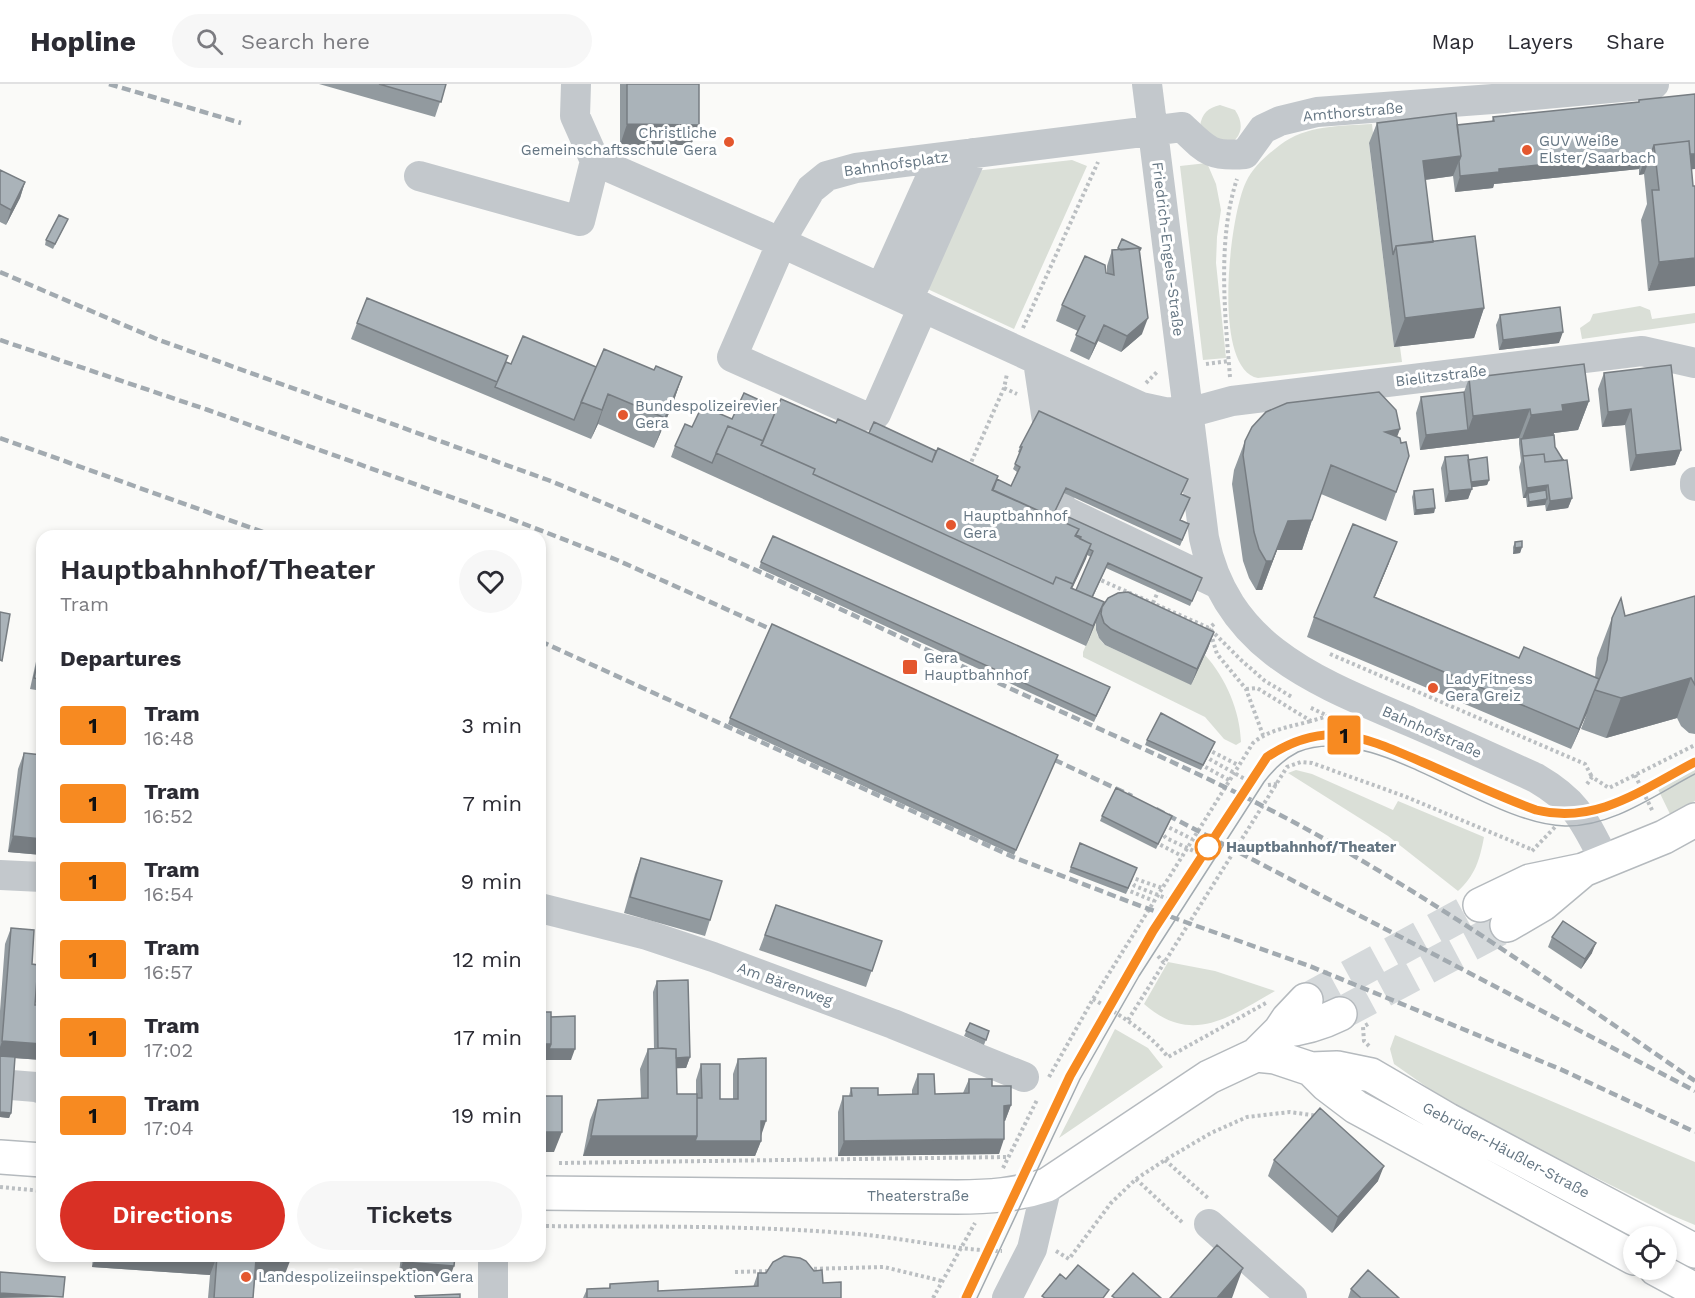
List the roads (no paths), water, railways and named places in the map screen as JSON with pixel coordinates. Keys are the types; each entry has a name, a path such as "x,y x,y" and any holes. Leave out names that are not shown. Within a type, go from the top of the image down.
{"main road":[{"path":"1480,905 1530,880 1594,866 1664,837 1695,820"},
{"path":"1507,925 1543,904 1594,866"},
{"path":"1256,1055 1306,1000"},
{"path":"1280,1031 1298,1030 1321,1023 1354,1019"},
{"name":"Gebrüder-Häußler-Straße","path":"1256,1055 1284,1059 1311,1069 1337,1068 1371,1075 1448,1120 1695,1251"},
{"name":"Theaterstraße","path":"546,1178 988,1197 1013,1195 1047,1185 1195,1086 1232,1065 1256,1055"},
{"name":"Gebrüder-Häußler-Straße","path":"1311,1069 1327,1085 1356,1107 1623,1252"},
{"path":"0,1157 36,1160"},
{"path":"1676,1280 1695,1290"}],"street":[{"path":"419,176 580,221 595,161 575,116 576,84"},
{"name":"Friedrich-Engels-Straße","path":"1140,403 1153,130 1147,84"},
{"name":"Amthorstraße","path":"1153,130 1182,127 1203,148 1222,156 1245,154 1263,129 1289,118 1317,112 1510,98 1654,84"},
{"name":"Bahnhofsplatz","path":"915,304 876,414 864,416 732,357 782,243 812,189 827,176 856,168 1153,130"},
{"path":"915,304 973,153"},
{"path":"881,288 931,177 943,157"},
{"path":"595,161 782,243 1065,373 1140,403 1174,478"},
{"name":"Bielitzstraße","path":"1140,403 1232,401 1642,351 1695,363"},
{"path":"1025,355 1098,443"},
{"path":"1065,373 1098,443"},
{"path":"1098,443 1140,403"},
{"path":"1098,443 1140,403"},
{"name":"Bahnhofstraße","path":"1140,403 1204,538 1209,561 1218,584 1251,633 1289,663 1349,696 1536,778 1558,791 1574,805 1587,824 1594,866"},
{"path":"1127,531 1218,584"},
{"path":"0,875 36,877"},
{"name":"Am Bärenweg","path":"546,910 647,935 713,957 893,1023 1024,1077"},
{"path":"11,1085 36,1087"},
{"path":"1007,1298 1020,1250 1047,1185"},
{"path":"1209,1224 1292,1298"},
{"path":"493,1262 493,1298"}],"tunnel":[{"path":"1306,1000 1480,905"},
{"path":"1340,1014 1507,925"}],"tram line":[{"path":"966,1298 1070,1076 1153,931 1267,757 1288,745 1309,738 1328,735 1347,736 1385,747 1536,810 1558,813 1579,813 1619,802 1695,762"},
{"name":"1","path":"966,1298 1070,1076 1153,931 1267,757 1284,747 1308,738 1339,735 1365,738 1513,801 1536,810 1556,814 1580,814 1616,803 1695,762"},
{"path":"977,1298 1080,1079 1139,976 1264,782 1288,758 1298,752 1328,746 1361,750 1395,761 1500,809 1534,821 1565,826 1582,825 1616,816 1695,774"}],"railway":[{"path":"109,84 241,123"},
{"path":"0,272 159,340 548,480 604,503 661,527 1195,773 1273,811 1362,860 1506,952 1695,1081"},
{"path":"0,340 208,410 540,530"},
{"path":"0,438 257,530"},
{"path":"546,532 617,560 786,636"},
{"path":"546,644 1013,857 1143,907 1307,965 1560,1069 1695,1132"},
{"path":"1042,754 1132,796"},
{"path":"1156,809 1695,1091"}],"place":[{"name":"Christliche Gemeinschaftsschule Gera","path":"729,142"},
{"name":"GUV Weiße Elster/Saarbach","path":"1527,150"},
{"name":"Bundespolizeirevier Gera","path":"623,415"},
{"name":"Hauptbahnhof Gera","path":"951,525"},
{"name":"Gera Hauptbahnhof","path":"910,667"},
{"name":"LadyFitness Gera Greiz","path":"1433,688"},
{"name":"Hauptbahnhof/Theater","path":"1208,847"},
{"name":"Landespolizeiinspektion Gera","path":"246,1277"}]}
